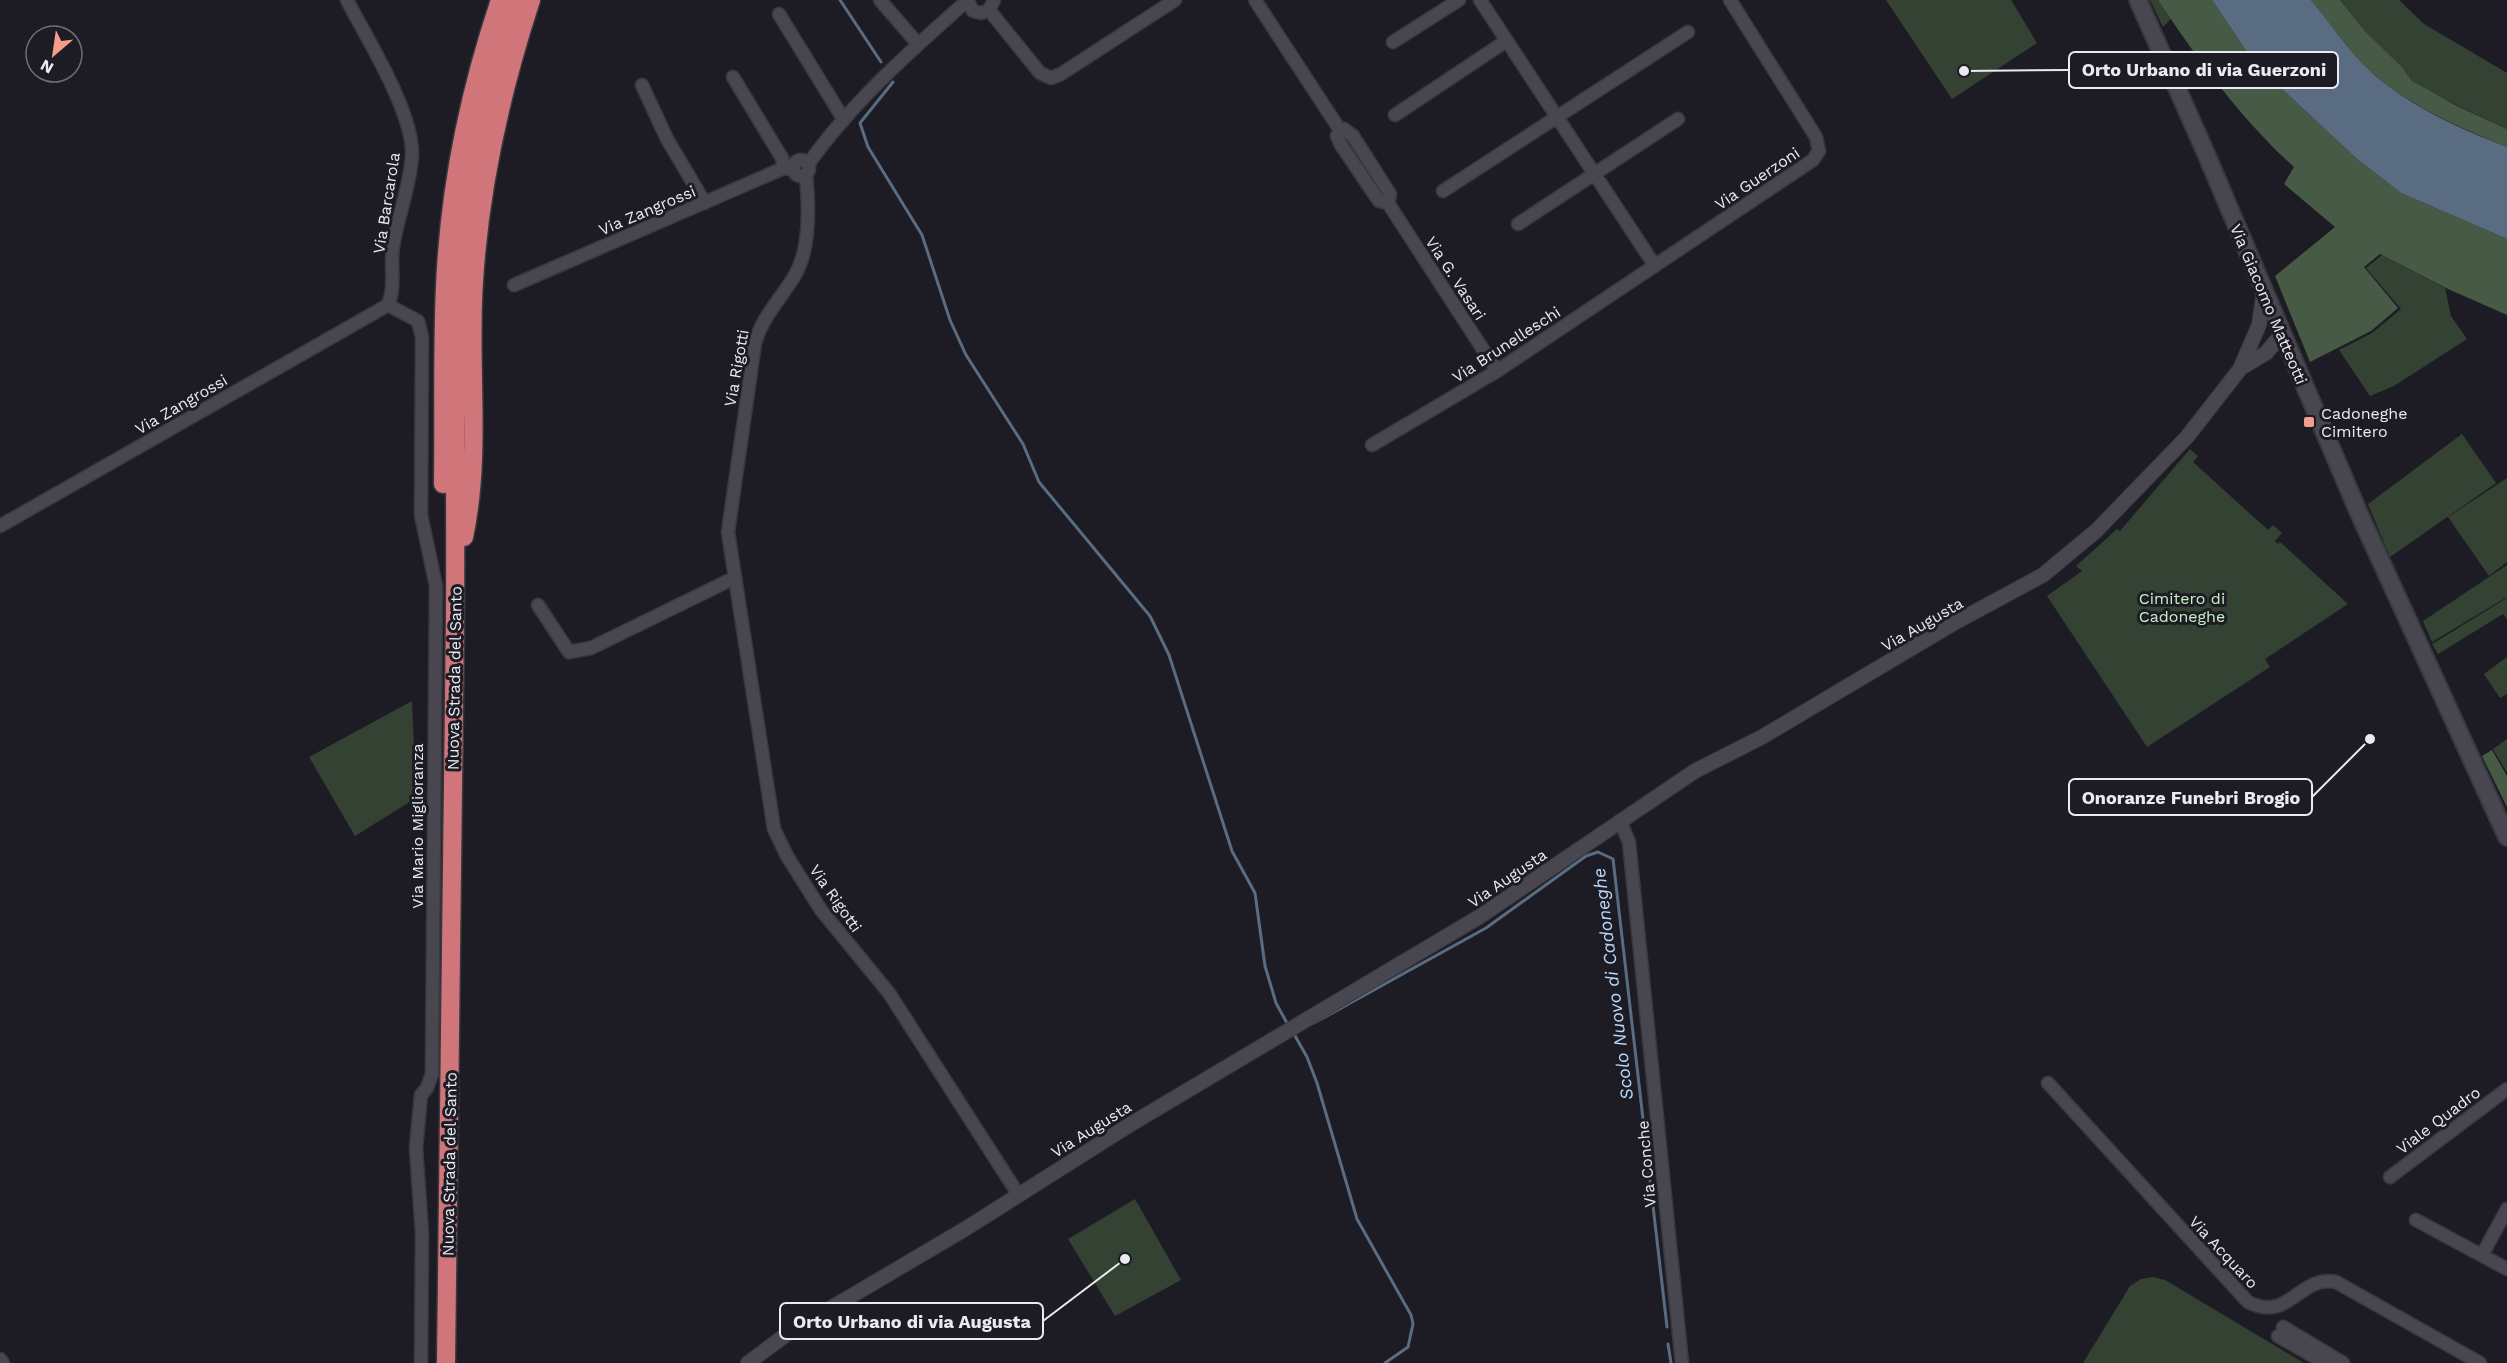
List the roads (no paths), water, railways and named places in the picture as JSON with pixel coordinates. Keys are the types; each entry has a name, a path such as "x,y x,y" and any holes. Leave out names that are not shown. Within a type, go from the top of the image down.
{"highway":[{"path":"455,579 443,519 445,285 466,118 500,0"},
{"name":"Nuova Strada del Santo","path":"446,1363 460,278 472,157 483,108 515,0"},
{"path":"455,579 467,526 472,467 474,282 483,190 498,113 531,0"}],"main road":[{"name":"Via Giacomo Matteotti","path":"2138,0 2384,570 2507,837"}],"street":[{"name":"Via Barcarola","path":"347,0 395,94 408,125 411,145 409,175 393,248 392,296 384,308"},
{"path":"880,0 918,44"},
{"path":"733,77 789,169 800,176 844,120 918,44 967,2 977,12 992,5 1040,73 1051,78 1061,74 1175,0"},
{"name":"Via G. Vasari","path":"1255,0 1340,130 1349,132 1380,177 1391,197 1388,203 1497,371"},
{"path":"1393,42 1458,0"},
{"path":"1480,0 1655,266"},
{"name":"Via Guerzoni","path":"1655,266 1768,192 1813,160 1819,151 1816,137 1730,0"},
{"path":"779,14 844,120"},
{"path":"1443,191 1688,32"},
{"path":"1395,115 1506,40"},
{"path":"642,85 667,139 705,203"},
{"path":"1518,224 1678,119"},
{"name":"Via Zangrossi","path":"514,285 789,169"},
{"name":"Via Rigotti","path":"807,169 807,227 801,261 795,275 765,315 755,343 729,532 734,578 774,829 787,856 821,910 889,993 1018,1194"},
{"name":"Via Brunelleschi","path":"1372,445 1497,371 1655,266"},
{"name":"Via Augusta","path":"748,1363 787,1334 965,1229 1018,1194 1288,1029 1479,917 1695,771 1762,737 1954,623 2043,575 2096,531 2171,456 2240,369 2255,338 2264,291"},
{"name":"Via Zangrossi","path":"0,526 384,308"},
{"name":"Via Mario Miglioranza","path":"384,308 418,321 421,328 421,515 436,586 432,1074 427,1088 421,1095 416,1148 422,1233 421,1363"},
{"path":"2255,338 2282,334"},
{"name":"Via Augusta","path":"2240,369 2266,352 2282,334"},
{"path":"2266,352 2292,359"},
{"path":"538,605 569,651 578,652 591,648 734,578"},
{"name":"Via Conche","path":"1620,821 1629,842 1682,1363"},
{"name":"Via Acquaro","path":"2048,1083 2248,1302 2273,1309 2316,1282 2324,1280 2336,1282 2480,1363"},
{"name":"Viale Quadro","path":"2390,1177 2507,1089"},
{"path":"2482,1255 2507,1209"},
{"path":"2416,1220 2507,1269"},
{"path":"2325,1363 2281,1332 2343,1363"},
{"path":"0,1359 3,1363"}],"water":[{"path":"2212,0 2311,0 2364,65 2395,91 2450,123 2507,147 2507,239 2401,193 2357,159 2255,64"}],"waterway":[{"name":"Scolo Nuovo di Cadoneghe","path":"840,0 881,62"},
{"name":"Scolo Nuovo di Cadoneghe","path":"893,82 860,123 868,147 922,235 950,320 966,355 1023,444 1039,482 1150,616 1169,655 1232,851 1255,893 1265,966 1276,1003 1288,1025"},
{"name":"Scolo Nuovo di Cadoneghe","path":"1314,1023 1486,928 1586,856 1598,852 1613,859 1667,1327"},
{"path":"1294,1034 1307,1057 1317,1083 1357,1219 1411,1315 1413,1324 1408,1347 1385,1363"},
{"name":"Scolo Nuovo di Cadoneghe","path":"1668,1344 1671,1363"}],"place":[{"name":"Orto Urbano di via Guerzoni","path":"1964,71"},
{"name":"Cadoneghe Cimitero","path":"2309,422"},
{"name":"Onoranze Funebri Brogio","path":"2370,739"},
{"name":"Orto Urbano di via Augusta","path":"1125,1259"}],"park label":[{"name":"Cimitero di Cadoneghe","path":"2182,607"}]}
